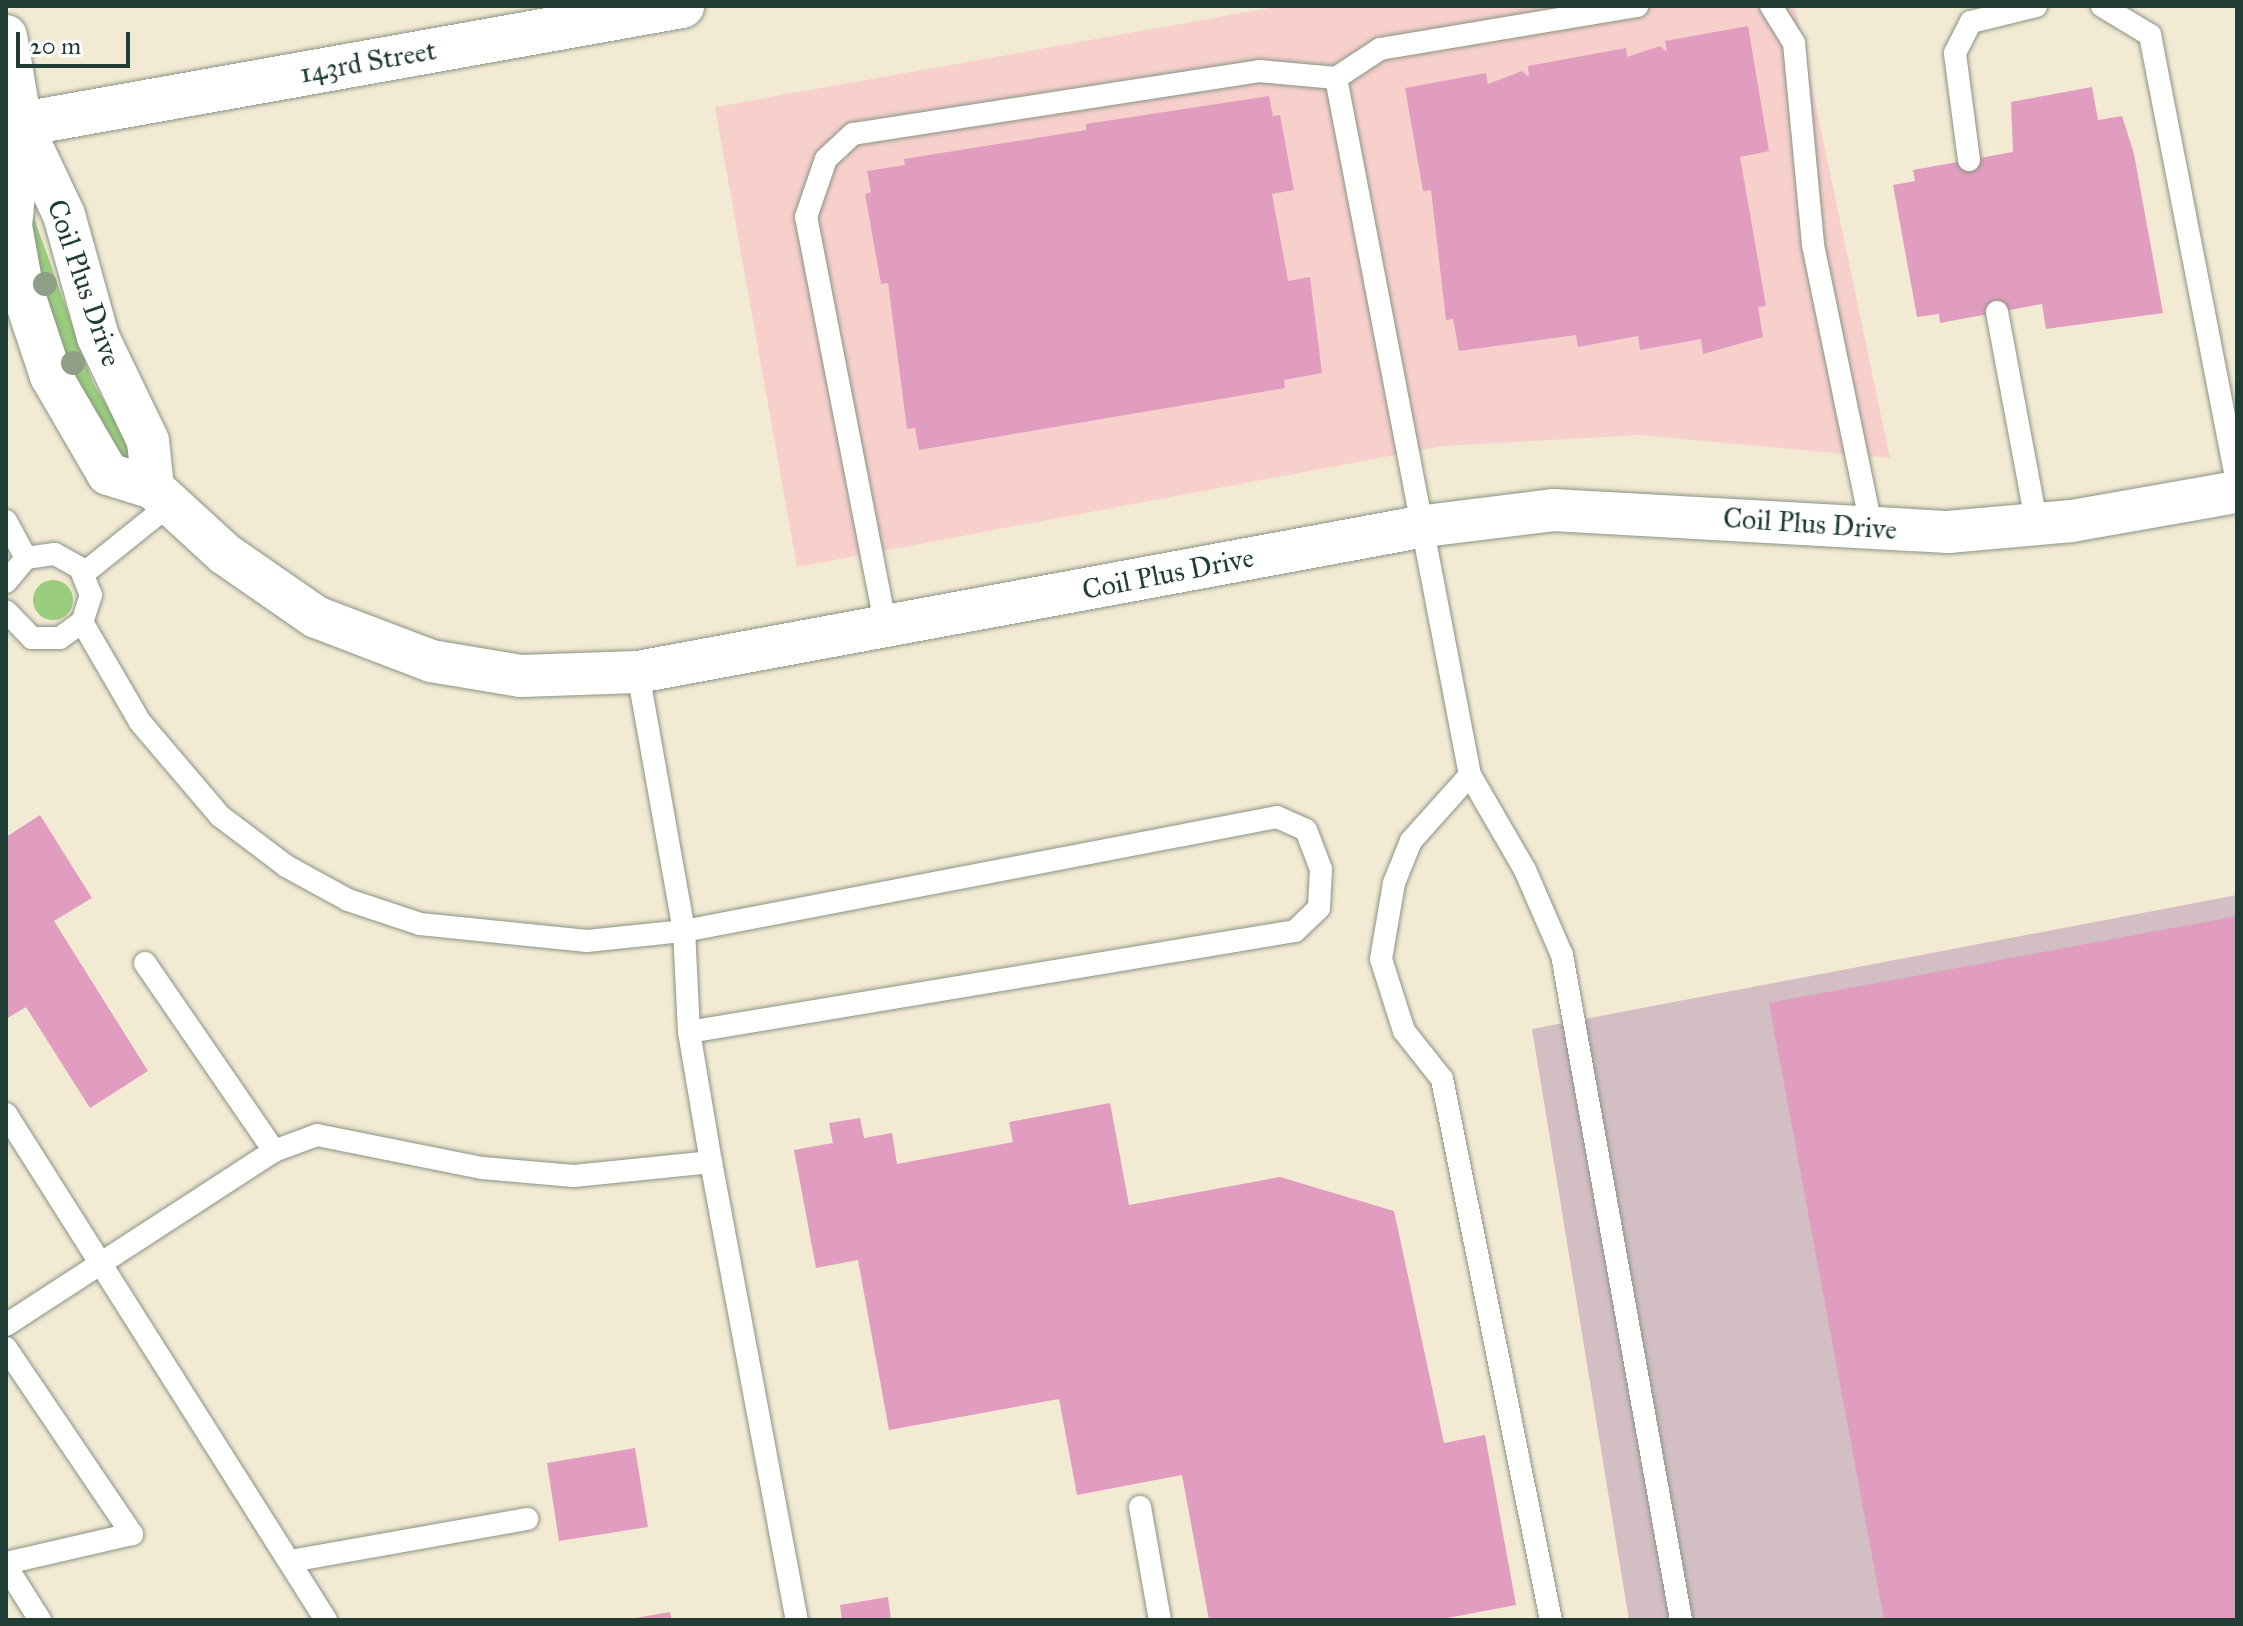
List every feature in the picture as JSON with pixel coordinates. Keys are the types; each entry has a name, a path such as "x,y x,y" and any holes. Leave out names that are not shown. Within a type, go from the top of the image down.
{"main road":[{"name":"143rd Street","path":"14,126 682,6"}],"street":[{"name":"Coil Plus Drive","path":"6,36 14,126 11,226 51,376 108,474 162,496 225,554 316,617 431,661 521,676 638,672 1425,526 1553,510 1639,510 1872,530 2037,525 2237,492"},
{"name":"Coil Plus Drive","path":"14,126 64,215 98,337 148,441 162,496"}],"lane":[{"path":"886,628 806,217 826,159 853,134 1259,71 1336,78 1380,49 1637,6"},
{"path":"1771,6 1794,43 1813,245 1872,530"},
{"path":"1969,160 1955,53 1971,22 2036,6"},
{"path":"2102,6 2150,35 2237,483"},
{"path":"1336,78 1425,526 1470,775 1525,870 1562,955 1681,1620"},
{"path":"1997,312 2037,525"},
{"path":"83,574 162,496"},
{"path":"6,521 26,558"},
{"path":"6,582 26,558 55,554 83,574 91,595 82,622 46,640 20,631 6,611"},
{"path":"82,622 140,722 182,777 286,866 348,900 420,924 506,938 587,941 684,931 1253,819 1277,817 1306,830 1321,869 1319,908 1295,931 689,1032"},
{"path":"638,672 684,931 689,1032 797,1620"},
{"path":"1470,775 1411,841 1386,913 1381,959 1404,1031 1442,1079 1551,1620"},
{"path":"145,963 274,1151"},
{"path":"6,1114 99,1267 291,1561 326,1620"},
{"path":"6,1325 274,1151 317,1135 342,1136 482,1168 574,1176 711,1162"},
{"path":"6,1348 132,1534 6,1564 40,1620"},
{"path":"1140,1507 1160,1620"},
{"path":"291,1561 527,1519"}],"shaded area":[{"path":"1281,6 1795,6 1890,458 1639,435 1443,446 797,567 715,107"},
{"path":"2237,895 2237,1620 1629,1620 1532,1029"}],"green space":[{"path":"33,215 93,383 135,452 128,467 72,382 31,249"},
{"path":"53,580 67,586 73,600 67,614 53,620 39,614 33,600 39,586"}],"building":[{"path":"1748,26 1769,151 1740,157 1766,306 1758,307 1763,337 1703,354 1701,339 1640,350 1638,336 1578,347 1576,335 1459,351 1453,319 1446,320 1431,190 1423,191 1405,88 1486,73 1488,84 1522,71 1529,77 1528,66 1626,48 1627,57 1660,46 1667,52 1665,41"},
{"path":"2092,87 2098,120 2122,116 2134,154 2163,313 2046,329 2042,304 1940,323 1939,314 1917,317 1893,185 1915,181 1913,170 2013,152 2011,102"},
{"path":"1269,96 1273,116 1280,115 1294,190 1272,194 1288,281 1310,277 1322,373 1284,380 1285,388 919,450 915,428 907,429 888,283 881,284 865,194 871,192 867,171 905,165 904,159 1086,130 1086,124"},
{"path":"40,815 92,898 54,921 148,1071 90,1108 26,1007 6,1019 6,837"},
{"path":"2237,916 2237,1620 1884,1620 1769,1003"},
{"path":"1110,1103 1129,1205 1280,1177 1394,1211 1444,1443 1485,1435 1516,1605 1437,1620 1209,1620 1182,1475 1077,1495 1059,1399 889,1430 858,1260 816,1268 794,1150 833,1143 829,1123 860,1118 864,1138 892,1133 897,1164 1013,1142 1009,1122"},
{"path":"635,1448 648,1527 559,1541 547,1463"},
{"path":"888,1597 891,1620 842,1620 840,1605"},
{"path":"670,1612 672,1620 636,1620 636,1618"}]}
